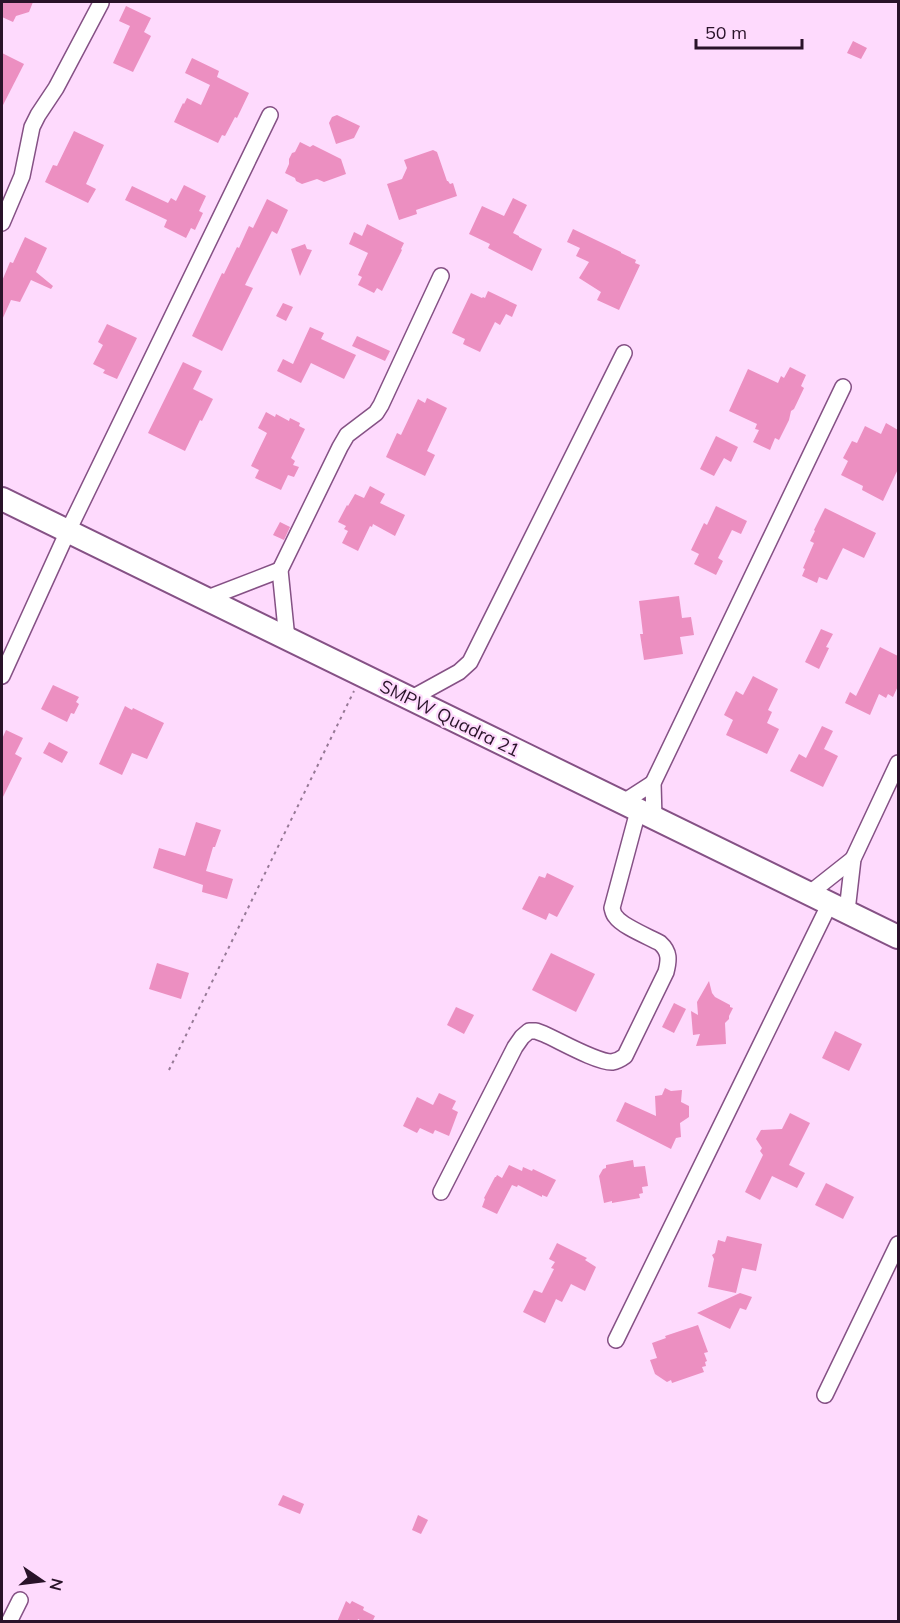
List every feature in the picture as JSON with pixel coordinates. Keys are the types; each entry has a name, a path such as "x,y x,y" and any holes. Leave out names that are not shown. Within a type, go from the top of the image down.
{"street":[{"path":"2,223 22,176 32,127 56,88 101,3"},
{"path":"2,676 68,531 270,115"},
{"path":"287,639 280,570 339,447 347,435 376,413 381,405 441,276"},
{"path":"410,699 459,672 470,662 624,353"},
{"path":"441,1192 515,1047 529,1031 544,1034 608,1062 615,1062 625,1056 666,972 669,960 669,953 665,947 621,922 612,908 638,811 843,387"},
{"name":"SMPW Quadra 21","path":"2,499 898,937"},
{"path":"205,598 280,570"},
{"path":"616,1340 898,763"},
{"path":"638,811 653,783"},
{"path":"829,903 853,859"},
{"path":"825,1395 898,1244"},
{"path":"9,1622 20,1600"}],"path":[{"path":"169,1070 362,675"}],"building":[{"path":"2,2 33,2 29,12 16,16 13,22 2,17"},
{"path":"126,6 151,18 144,32 151,36 133,72 113,63 130,26 119,21"},
{"path":"853,41 867,48 861,59 847,53"},
{"path":"2,53 24,64 2,107"},
{"path":"192,58 219,71 217,77 249,93 237,118 235,117 225,136 222,135 218,143 174,122 187,98 201,105 210,85 185,73"},
{"path":"337,115 360,126 354,138 336,144 329,123 332,117"},
{"path":"74,131 104,145 86,184 96,189 88,203 45,182 53,165 57,166"},
{"path":"300,142 310,147 313,145 341,159 346,174 324,182 317,179 302,184 296,181 295,178 285,173 289,159"},
{"path":"433,150 437,152 447,181 450,184 453,183 457,196 416,210 417,214 399,220 387,184 402,179 407,168 404,160"},
{"path":"184,185 206,196 199,211 203,213 195,230 191,228 186,238 164,227 167,220 125,200 132,186 168,203 171,198 176,201"},
{"path":"513,198 527,205 513,233 542,249 532,271 488,248 490,244 469,234 482,206 504,216"},
{"path":"267,199 288,210 277,234 272,231 245,285 253,288 222,351 192,336 222,273 224,274 237,247 239,248 249,226 253,228"},
{"path":"367,224 404,243 382,291 377,288 374,293 358,285 362,277 358,275 368,253 349,244 354,232 362,236"},
{"path":"573,229 636,260 635,263 640,265 619,310 597,300 601,292 579,278 589,262 576,256 580,248 567,242"},
{"path":"25,237 47,248 36,272 53,286 51,289 31,280 20,302 11,300 2,320 2,281"},
{"path":"305,244 307,249 312,250 300,276 291,249"},
{"path":"488,291 517,305 512,317 506,314 500,325 495,322 480,352 463,344 465,339 452,333 471,293 485,298"},
{"path":"283,303 293,307 286,321 276,316"},
{"path":"107,324 137,338 117,379 103,373 105,370 93,364 103,345 98,342"},
{"path":"310,327 324,333 321,339 356,355 344,379 311,363 301,383 277,371 283,359 293,364"},
{"path":"357,336 390,351 385,361 352,346"},
{"path":"183,362 202,371 193,389 213,399 185,451 148,433"},
{"path":"790,367 806,375 801,386 804,388 779,440 775,438 770,450 753,442 759,430 755,429 757,424 729,411 748,369 778,383"},
{"path":"427,398 447,408 427,451 435,455 425,476 386,457 397,433 401,435 418,399 425,403"},
{"path":"266,412 289,421 290,418 300,423 299,426 305,429 291,458 295,461 293,465 299,467 294,477 288,475 281,490 255,478 259,470 251,466 267,433 258,428"},
{"path":"886,423 898,430 898,469 883,501 862,490 863,486 841,475 848,461 843,458 852,441 857,443 865,426 881,434"},
{"path":"716,436 738,447 731,462 724,458 714,476 700,469"},
{"path":"370,486 385,494 380,503 405,515 395,536 373,524 372,527 370,526 358,551 342,543 348,531 344,529 346,526 338,522 355,494 364,498"},
{"path":"716,506 747,521 741,534 732,530 718,558 723,561 716,575 694,564 699,554 691,550 704,523 707,525"},
{"path":"825,508 876,533 864,558 843,548 827,580 819,577 817,583 802,576 814,543 810,541"},
{"path":"280,522 290,527 284,540 273,535"},
{"path":"679,596 682,618 691,617 694,635 680,637 683,654 644,660 639,601"},
{"path":"821,629 833,634 819,669 805,662"},
{"path":"880,647 898,656 898,686 893,697 888,694 886,698 879,694 870,715 845,703 850,692 856,696"},
{"path":"753,676 778,689 768,710 772,712 767,723 779,729 767,754 726,735 733,720 724,715 736,691 743,695"},
{"path":"53,685 79,697 76,702 79,704 67,722 41,709"},
{"path":"125,706 164,723 147,759 132,753 122,775 99,764"},
{"path":"822,726 833,731 824,749 838,756 823,787 790,771 799,754 806,758"},
{"path":"6,730 23,738 15,754 22,758 2,799 2,739"},
{"path":"49,742 68,752 62,763 43,753"},
{"path":"196,822 221,830 206,871 233,879 227,899 202,892 203,885 153,868 159,848 185,856"},
{"path":"547,873 574,886 557,917 549,913 546,920 522,909 539,876 545,878"},
{"path":"551,953 595,974 576,1012 532,990"},
{"path":"157,963 189,973 181,999 149,989"},
{"path":"709,981 715,997 733,1008 725,1023 726,1044 696,1046 700,1034 693,1035 691,1011 698,1015 697,1002"},
{"path":"674,1003 686,1009 674,1033 662,1027"},
{"path":"456,1007 474,1015 464,1034 447,1025"},
{"path":"835,1031 862,1044 849,1071 822,1058"},
{"path":"665,1088 671,1091 682,1090 681,1102 689,1106 689,1117 680,1123 681,1137 676,1138 671,1149 616,1121 625,1102 656,1116 655,1096 662,1095"},
{"path":"439,1093 456,1101 452,1109 458,1112 449,1136 435,1130 433,1134 420,1128 417,1133 403,1126 417,1097 433,1105"},
{"path":"790,1113 810,1123 789,1165 805,1173 797,1188 772,1176 760,1200 745,1192 763,1155 760,1151 762,1148 756,1139 761,1130 782,1129"},
{"path":"633,1160 634,1167 645,1166 648,1186 642,1187 643,1193 639,1194 640,1198 604,1203 599,1176 603,1169 606,1165"},
{"path":"509,1165 522,1171 523,1167 532,1171 533,1169 556,1180 547,1197 542,1195 542,1197 518,1185 517,1187 512,1185 497,1214 482,1207 484,1198 495,1177 497,1175 502,1178"},
{"path":"826,1183 854,1197 843,1219 815,1205"},
{"path":"727,1236 762,1244 756,1271 742,1268 736,1293 708,1287 714,1259 712,1255 715,1253 718,1240 725,1242"},
{"path":"557,1243 587,1258 585,1260 596,1267 585,1291 571,1284 562,1302 556,1299 545,1323 523,1312 534,1290 542,1293 554,1269 551,1268 555,1262 549,1259"},
{"path":"740,1293 752,1297 746,1310 740,1308 730,1329 697,1313"},
{"path":"698,1325 708,1352 704,1353 707,1361 706,1366 702,1367 704,1372 672,1383 671,1380 667,1382 655,1374 650,1360 657,1358 652,1343"},
{"path":"283,1495 304,1504 300,1514 278,1505"},
{"path":"418,1515 428,1520 421,1534 412,1530"},
{"path":"346,1601 350,1604 352,1601 364,1607 363,1610 375,1616 372,1622 358,1619 357,1622 337,1622"}]}
